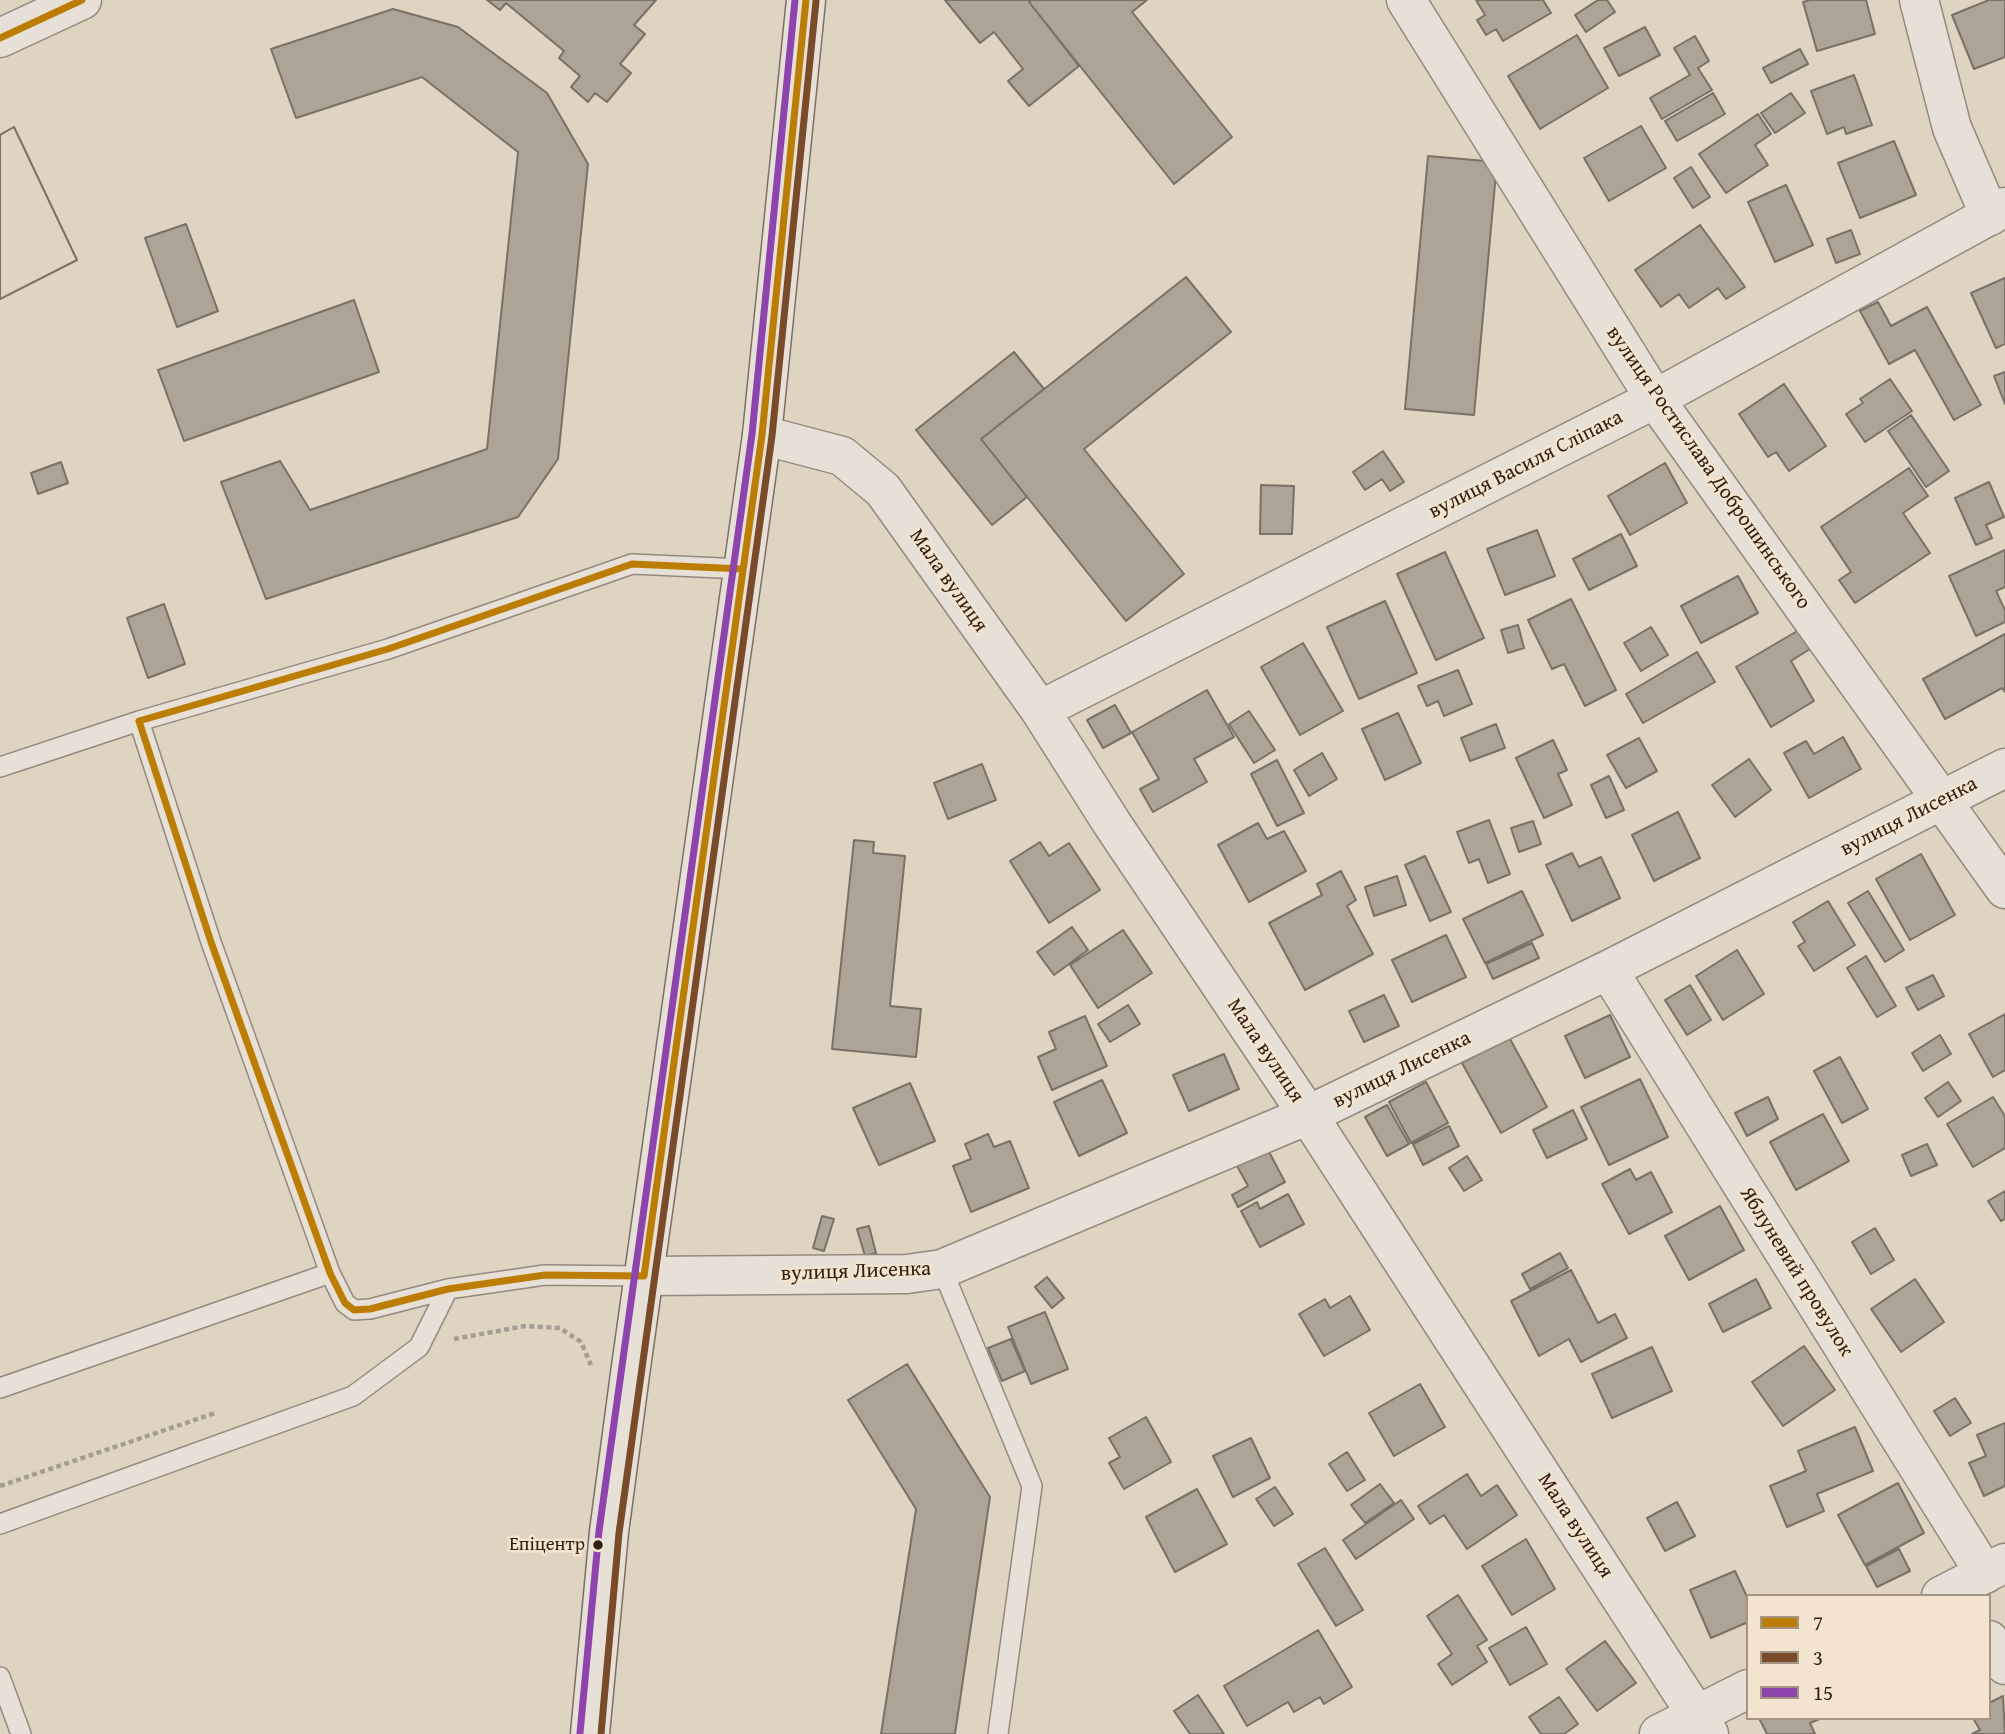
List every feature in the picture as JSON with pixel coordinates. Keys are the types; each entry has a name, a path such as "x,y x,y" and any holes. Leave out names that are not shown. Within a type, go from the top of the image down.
{"street":[{"path":"0,38 82,0"},
{"path":"590,1734 609,1532 762,435 806,0"},
{"name":"вулиця Ростислава Доброшинського","path":"1405,0 1655,400 2005,889"},
{"path":"1919,0 1952,128 1998,212"},
{"name":"вулиця Василя Сліпака","path":"1040,710 1655,400 1998,212"},
{"name":"Мала вулиця","path":"762,435 842,456 883,489 1040,710 1113,825 1308,1115 1703,1724"},
{"name":"вулиця Лисенка","path":"644,1276 907,1274 942,1269 1308,1115 1608,970 2005,768"},
{"name":"Яблуневий провулок","path":"1608,970 1970,1583"},
{"path":"1991,1643 2005,1665"},
{"path":"1660,1734 1703,1724 1746,1691"}],"lane":[{"path":"0,767 139,721 388,649 632,564 743,569"},
{"path":"139,721 211,942 330,1273 345,1303 354,1310 370,1309 449,1289 545,1276 644,1276"},
{"path":"942,1269 1032,1486 998,1734"},
{"path":"0,1388 330,1273"},
{"path":"0,1524 353,1396 419,1348 449,1289"},
{"path":"0,1677 21,1734"}],"building":[{"path":"487,0 656,0 634,25 645,34 620,64 631,73 607,102 595,93 588,102 571,87 580,76 559,58 564,51 506,3 500,10"},
{"path":"945,0 1032,0 1029,2 1079,66 1029,106 1008,81 1023,69 994,32 980,43"},
{"path":"1147,0 1132,12 1232,137 1174,184 1029,2"},
{"path":"1476,0 1543,0 1551,13 1503,41 1496,29 1486,35 1477,20 1485,15"},
{"path":"1598,0 1607,0 1615,12 1586,32 1575,15"},
{"path":"1866,0 1875,34 1817,51 1803,2"},
{"path":"1989,0 2005,0 2005,57 1974,69 1952,15"},
{"path":"393,9 458,27 547,93 588,164 558,459 518,517 266,599 221,482 280,461 310,510 487,449 518,152 422,77 296,118 271,49"},
{"path":"1645,27 1660,55 1619,76 1604,48"},
{"path":"1577,35 1608,88 1540,129 1508,76"},
{"path":"1695,36 1709,61 1698,68 1712,90 1662,119 1650,98 1690,75 1674,48"},
{"path":"1800,49 1808,64 1771,83 1763,68"},
{"path":"1854,75 1872,125 1846,134 1844,127 1827,134 1811,91"},
{"path":"1713,93 1725,114 1677,141 1665,121"},
{"path":"1791,93 1805,113 1775,133 1761,113"},
{"path":"1758,114 1771,134 1755,145 1768,165 1726,193 1699,154"},
{"path":"1641,126 1666,168 1609,201 1584,158"},
{"path":"14,127 77,260 0,299 0,135"},
{"path":"14,127 77,260 0,299 0,135"},
{"path":"1894,141 1916,195 1860,218 1838,163"},
{"path":"1428,156 1497,162 1474,415 1405,409"},
{"path":"1691,167 1710,197 1693,208 1674,178"},
{"path":"1786,185 1813,245 1775,262 1748,202"},
{"path":"186,224 218,311 177,327 145,238"},
{"path":"1700,225 1745,287 1726,299 1718,288 1689,308 1679,294 1661,307 1635,270"},
{"path":"1851,230 1860,254 1836,263 1827,239"},
{"path":"1186,277 1231,332 1084,449 1184,574 1126,621 981,439"},
{"path":"2005,278 2005,344 1996,348 1971,293"},
{"path":"354,300 379,372 184,441 158,370"},
{"path":"1878,302 1891,326 1927,307 1981,405 1954,420 1915,350 1889,364 1860,311"},
{"path":"1014,352 1044,389 981,439 1027,497 992,525 916,430"},
{"path":"2005,372 2005,404 1994,376"},
{"path":"1890,379 1912,411 1865,442 1846,414 1863,403 1860,399"},
{"path":"1784,384 1826,446 1789,471 1776,452 1768,457 1739,414"},
{"path":"1911,415 1949,471 1926,487 1888,431"},
{"path":"1383,451 1404,482 1390,491 1382,479 1365,490 1353,472"},
{"path":"61,462 68,483 38,494 31,473"},
{"path":"1665,463 1687,503 1630,535 1608,496"},
{"path":"1909,468 1928,496 1903,513 1930,553 1855,603 1839,580 1851,572 1821,527"},
{"path":"1989,482 2004,517 1986,525 1992,538 1976,545 1955,498"},
{"path":"1261,485 1294,486 1292,534 1260,534"},
{"path":"1537,530 1555,576 1505,595 1487,549"},
{"path":"1621,534 1637,566 1589,590 1573,559"},
{"path":"2005,550 2005,587 1996,591 2005,610 2005,622 1976,636 1949,576"},
{"path":"1445,552 1484,638 1436,660 1397,574"},
{"path":"1738,576 1758,613 1701,643 1681,606"},
{"path":"1571,599 1616,690 1585,706 1564,664 1552,669 1528,620"},
{"path":"1385,601 1417,673 1359,699 1327,627"},
{"path":"164,604 185,664 148,678 127,618"},
{"path":"1518,625 1524,648 1508,653 1501,630"},
{"path":"1651,627 1668,655 1641,671 1624,643"},
{"path":"1799,630 1810,649 1791,661 1814,701 1771,727 1736,667"},
{"path":"2005,634 2005,692 2002,688 1945,719 1923,679"},
{"path":"1303,643 1343,711 1300,735 1261,667"},
{"path":"1697,652 1715,682 1643,723 1626,694"},
{"path":"1458,670 1472,704 1444,716 1438,701 1427,706 1418,686"},
{"path":"1207,690 1234,737 1194,759 1207,782 1153,812 1140,789 1159,779 1132,732"},
{"path":"1115,705 1131,733 1103,748 1087,720"},
{"path":"1249,711 1275,750 1254,763 1229,724"},
{"path":"1398,713 1421,763 1385,780 1362,729"},
{"path":"1496,724 1505,748 1470,761 1461,738"},
{"path":"1843,737 1861,769 1809,798 1784,753 1806,741 1814,754"},
{"path":"1639,738 1657,771 1626,788 1607,755"},
{"path":"1553,740 1567,770 1558,774 1572,805 1544,818 1516,758"},
{"path":"1322,753 1337,779 1309,796 1294,770"},
{"path":"1749,759 1771,790 1735,817 1712,785"},
{"path":"1277,760 1304,813 1277,826 1251,774"},
{"path":"982,764 996,800 948,819 934,783"},
{"path":"1609,776 1624,810 1606,818 1591,785"},
{"path":"1678,812 1700,858 1654,881 1632,835"},
{"path":"1489,820 1510,874 1488,883 1479,859 1469,863 1457,832"},
{"path":"1533,821 1541,844 1519,852 1511,828"},
{"path":"1258,823 1267,839 1284,831 1306,871 1249,902 1218,845"},
{"path":"854,840 874,842 873,853 905,856 890,1006 921,1009 916,1057 832,1049"},
{"path":"1040,842 1049,856 1069,843 1100,890 1049,923 1010,861"},
{"path":"1572,853 1579,867 1601,857 1620,898 1572,921 1546,865"},
{"path":"1921,854 1955,915 1910,940 1876,879"},
{"path":"1425,856 1451,912 1430,921 1405,865"},
{"path":"1341,871 1356,900 1347,906 1373,954 1305,990 1269,923 1322,895 1317,884"},
{"path":"1397,876 1406,905 1374,916 1365,887"},
{"path":"1522,891 1543,935 1485,963 1463,919"},
{"path":"1868,891 1904,950 1885,962 1848,903"},
{"path":"1828,901 1855,945 1814,971 1798,946 1805,942 1793,922"},
{"path":"1072,927 1088,950 1054,975 1037,952"},
{"path":"1123,930 1152,973 1098,1008 1070,965"},
{"path":"1446,935 1466,977 1412,1002 1392,960"},
{"path":"1532,943 1539,958 1493,979 1486,964"},
{"path":"1737,950 1764,994 1723,1020 1696,976"},
{"path":"1866,956 1896,1006 1877,1017 1847,968"},
{"path":"1933,975 1944,996 1918,1010 1906,988"},
{"path":"1690,985 1711,1020 1687,1035 1665,1000"},
{"path":"1384,995 1399,1026 1364,1042 1349,1011"},
{"path":"1128,1005 1140,1024 1110,1042 1098,1024"},
{"path":"2005,1014 2005,1070 1993,1077 1969,1034"},
{"path":"1610,1015 1630,1057 1585,1078 1565,1036"},
{"path":"1085,1016 1107,1066 1052,1090 1038,1057 1056,1049 1049,1032"},
{"path":"1940,1035 1951,1054 1923,1071 1912,1053"},
{"path":"1509,1037 1547,1107 1501,1133 1462,1063"},
{"path":"1224,1054 1239,1089 1189,1111 1173,1075"},
{"path":"1840,1057 1868,1109 1842,1123 1814,1071"},
{"path":"1640,1079 1668,1137 1609,1165 1581,1107"},
{"path":"1102,1080 1127,1133 1079,1156 1054,1102"},
{"path":"1426,1082 1448,1123 1411,1143 1389,1102"},
{"path":"1948,1082 1961,1101 1938,1117 1925,1098"},
{"path":"910,1083 935,1141 879,1165 853,1108"},
{"path":"1768,1097 1778,1119 1747,1136 1735,1113"},
{"path":"1993,1097 2005,1116 2005,1148 1973,1167 1947,1124"},
{"path":"1387,1105 1409,1144 1387,1156 1365,1117"},
{"path":"1573,1110 1587,1139 1547,1158 1533,1130"},
{"path":"1823,1114 1849,1161 1796,1190 1770,1142"},
{"path":"1449,1126 1459,1146 1423,1165 1413,1144"},
{"path":"988,1134 994,1147 1010,1141 1029,1188 971,1212 953,1166 971,1159 965,1144"},
{"path":"1927,1144 1937,1165 1911,1176 1902,1155"},
{"path":"1267,1148 1285,1182 1238,1207 1232,1195 1248,1186 1236,1164"},
{"path":"1467,1156 1482,1180 1464,1191 1449,1168"},
{"path":"1630,1169 1636,1180 1651,1172 1672,1212 1629,1234 1602,1184"},
{"path":"2005,1191 2005,1219 2001,1221 1988,1201"},
{"path":"1288,1194 1304,1224 1260,1247 1241,1211 1257,1202 1260,1209"},
{"path":"1720,1206 1744,1250 1689,1280 1665,1236"},
{"path":"822,1216 834,1219 824,1251 813,1248"},
{"path":"869,1226 876,1253 865,1256 857,1229"},
{"path":"1875,1228 1894,1260 1871,1274 1852,1242"},
{"path":"1560,1253 1568,1268 1530,1289 1522,1274"},
{"path":"1571,1270 1598,1323 1615,1314 1627,1338 1581,1362 1569,1339 1539,1356 1511,1301"},
{"path":"1047,1277 1064,1298 1052,1308 1035,1287"},
{"path":"1756,1279 1771,1308 1723,1332 1709,1304"},
{"path":"1915,1279 1944,1322 1901,1352 1871,1309"},
{"path":"1350,1296 1370,1330 1324,1356 1299,1314 1325,1299 1330,1308"},
{"path":"1045,1312 1068,1369 1031,1384 1008,1327"},
{"path":"1011,1339 1025,1371 1002,1381 988,1348"},
{"path":"1804,1346 1835,1390 1783,1426 1752,1382"},
{"path":"1652,1347 1672,1391 1612,1418 1592,1374"},
{"path":"907,1364 990,1497 955,1734 881,1734 916,1509 848,1400"},
{"path":"1420,1384 1445,1427 1394,1456 1369,1413"},
{"path":"1955,1398 1971,1423 1950,1436 1934,1411"},
{"path":"1146,1417 1171,1462 1124,1489 1109,1463 1120,1457 1109,1438"},
{"path":"2005,1423 2005,1486 1984,1496 1969,1463 1986,1456 1977,1435"},
{"path":"1855,1427 1873,1471 1817,1494 1824,1511 1787,1527 1770,1486 1806,1471 1798,1451"},
{"path":"1251,1438 1270,1478 1233,1497 1213,1456"},
{"path":"1347,1452 1365,1480 1347,1491 1329,1464"},
{"path":"1467,1474 1481,1496 1497,1485 1517,1515 1467,1549 1444,1515 1430,1524 1418,1506"},
{"path":"1898,1483 1924,1533 1865,1565 1838,1515"},
{"path":"1380,1484 1394,1503 1365,1523 1351,1505"},
{"path":"1275,1487 1293,1514 1274,1526 1256,1499"},
{"path":"1197,1489 1227,1544 1175,1572 1146,1517"},
{"path":"1401,1500 1414,1519 1356,1559 1343,1540"},
{"path":"1677,1502 1695,1536 1665,1551 1647,1518"},
{"path":"1526,1539 1555,1589 1512,1615 1482,1566"},
{"path":"1325,1548 1363,1610 1336,1626 1298,1564"},
{"path":"1899,1549 1910,1571 1877,1587 1866,1566"},
{"path":"1735,1571 1746,1595 1746,1623 1711,1638 1690,1590"},
{"path":"1458,1595 1487,1640 1477,1646 1487,1662 1452,1685 1438,1664 1452,1654 1427,1616"},
{"path":"1526,1627 1547,1664 1510,1685 1489,1648"},
{"path":"1318,1630 1352,1687 1324,1704 1320,1697 1294,1712 1288,1702 1247,1726 1224,1686"},
{"path":"1605,1641 1636,1683 1597,1711 1566,1669"},
{"path":"1198,1695 1224,1734 1190,1734 1174,1711"},
{"path":"2003,1696 2005,1734 1972,1734 1980,1730 1974,1720 1991,1720 1991,1702"},
{"path":"1559,1697 1578,1724 1564,1734 1541,1734 1529,1717"},
{"path":"1760,1720 1817,1720 1810,1723 1815,1734 1767,1734"}],"transit line":[{"name":"7","path":"0,38 82,0"},
{"name":"15","path":"580,1733 599,1531 752,434 795,0"},
{"name":"7","path":"743,569 632,564 388,649 139,721 211,942 330,1273 345,1303 354,1310 370,1309 448,1289 545,1275 644,1276 762,435 806,0"},
{"name":"3","path":"601,1734 619,1533 772,436 816,1"}],"place":[{"name":"Епіцентр","path":"598,1545"}]}
